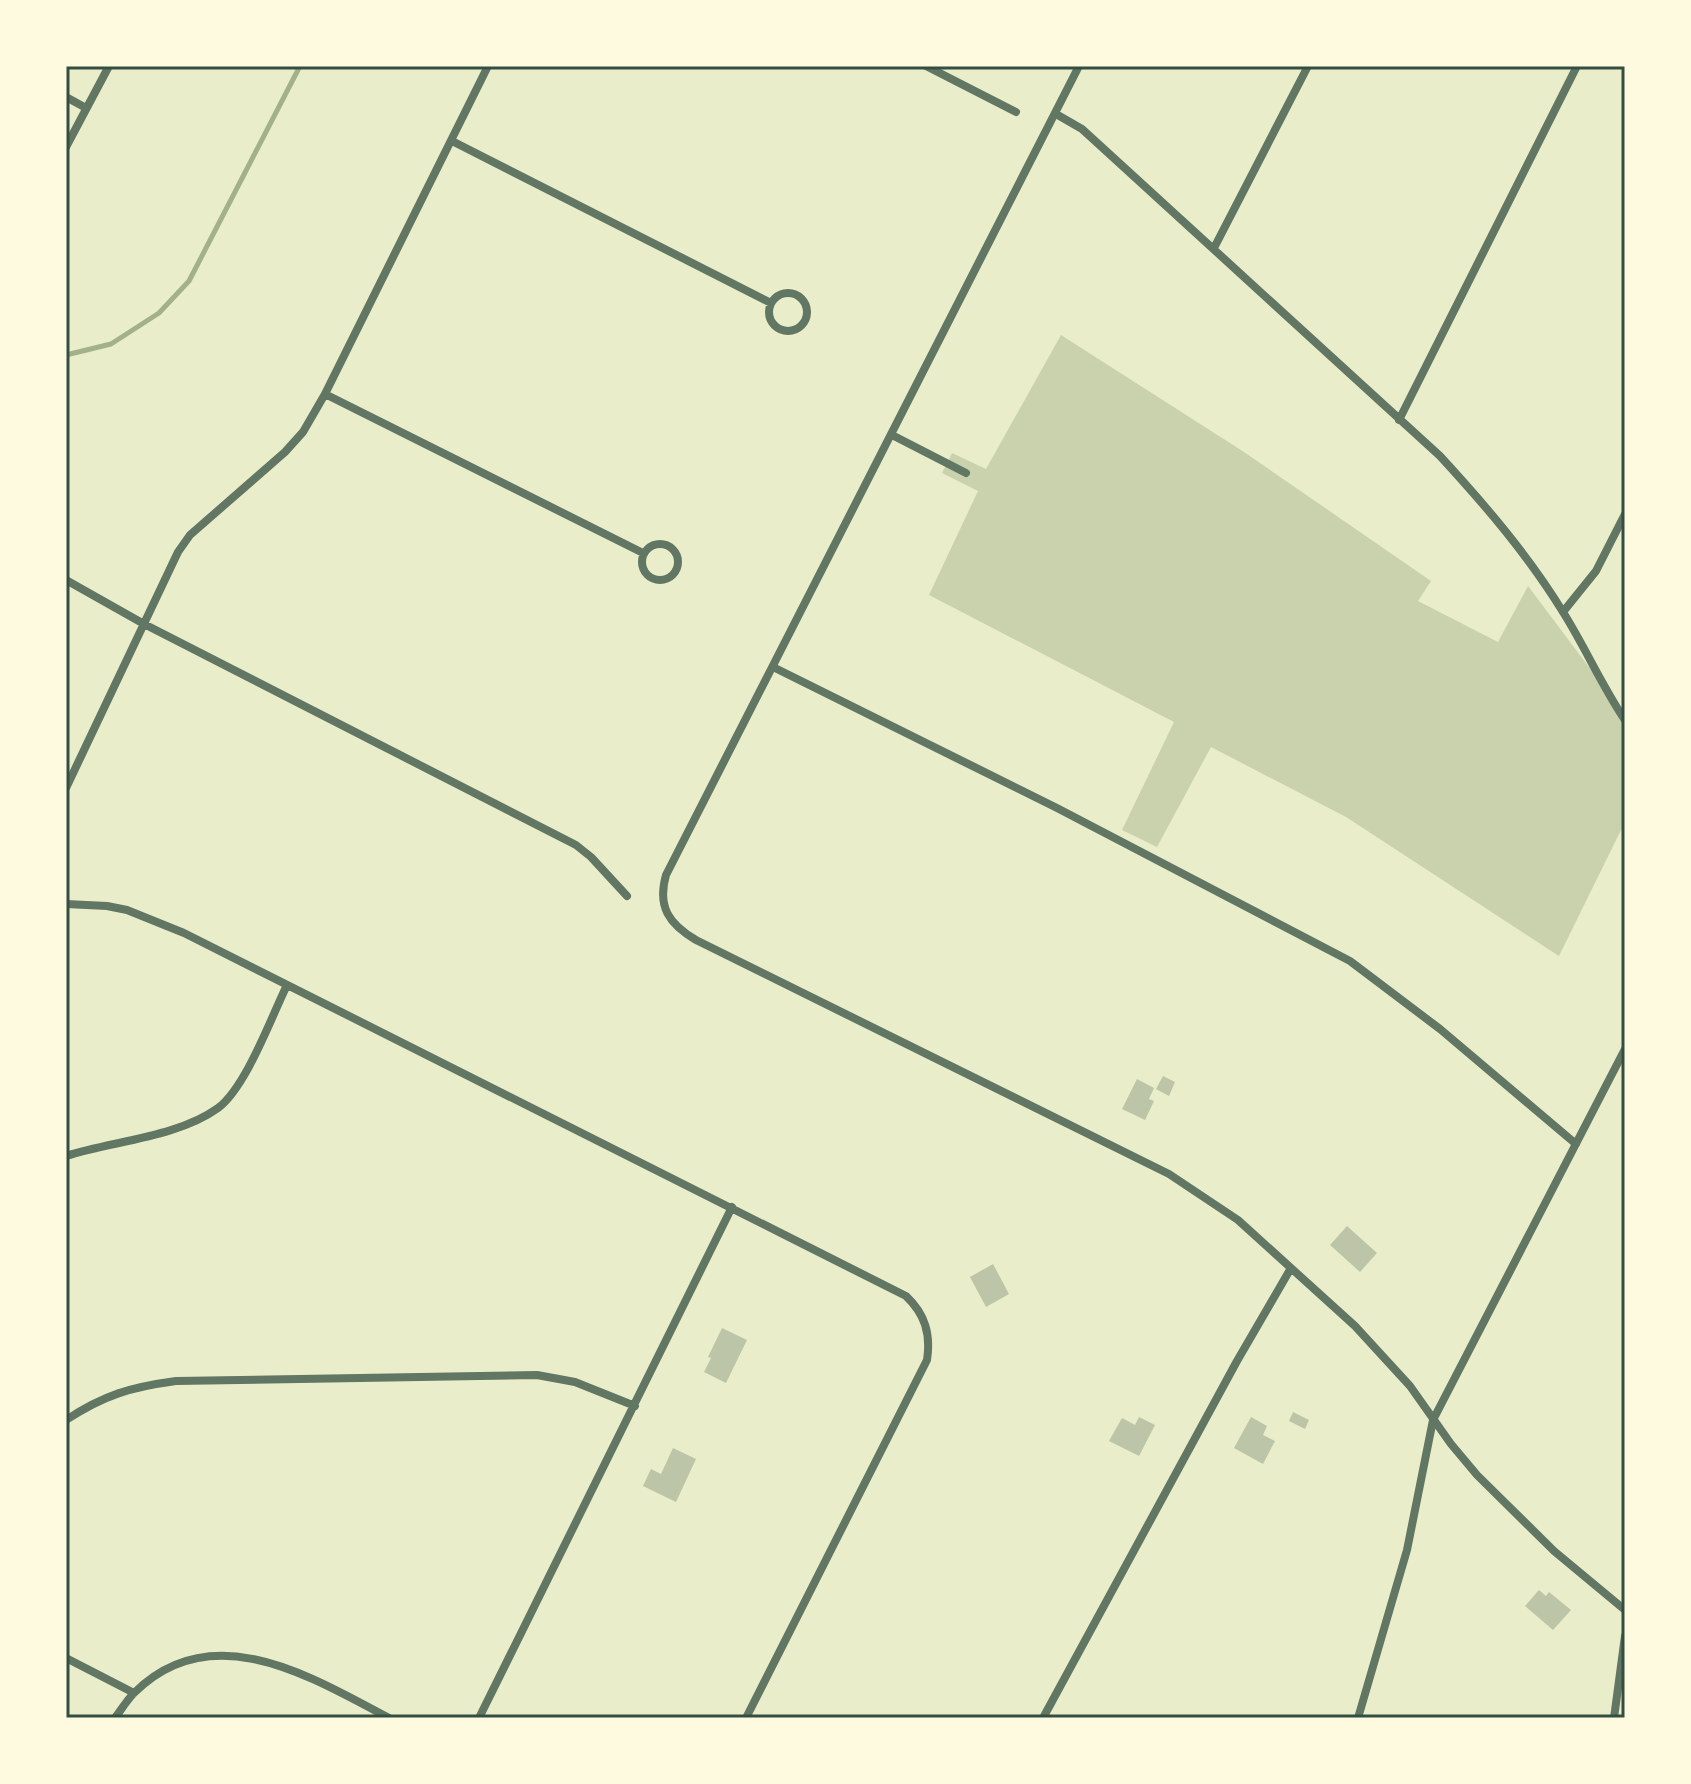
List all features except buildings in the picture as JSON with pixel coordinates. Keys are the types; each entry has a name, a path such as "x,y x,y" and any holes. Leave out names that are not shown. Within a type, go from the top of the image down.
{"street":[{"path":"66,147 109,66"},
{"path":"66,788 178,552 190,535 285,452 303,432 325,394 488,66"},
{"path":"926,66 1016,112"},
{"path":"1079,66 666,875 662,903 673,923 696,940 1169,1174 1238,1220 1355,1326 1410,1386 1477,1475 1574,1569 1625,1610"},
{"path":"1214,248 1308,66"},
{"path":"1399,420 1577,66"},
{"path":"66,97 86,108"},
{"path":"1056,114 1082,129 1440,456 1524,554 1563,612 1625,720"},
{"path":"452,141 771,303"},
{"path":"784,293 797,295 807,309 804,321 791,330 778,327 770,316 771,303 784,293"},
{"path":"325,394 643,553"},
{"path":"892,435 966,473"},
{"path":"1563,612 1596,571 1625,514"},
{"path":"656,544 669,546 676,552 679,565 666,580 654,580 642,566 643,553 656,544"},
{"path":"66,580 144,624 576,845 627,896"},
{"path":"773,667 1057,808 1350,961 1440,1029 1576,1144"},
{"path":"66,904 127,910 184,933 732,1207 906,1296 918,1307 926,1327 929,1345 927,1360 746,1718"},
{"path":"66,1156 188,1125 219,1107 240,1082 287,985"},
{"path":"1358,1718 1407,1550 1433,1420 1625,1049"},
{"path":"479,1718 732,1207"},
{"path":"1043,1718 1237,1361 1291,1268"},
{"path":"66,1420 101,1398 123,1389 176,1381 537,1375 575,1382 635,1406"},
{"path":"1614,1718 1625,1636"},
{"path":"115,1718 134,1693 161,1672 203,1657 244,1656 312,1677 389,1718"},
{"path":"66,1658 134,1693"}],"green space":[{"path":"1061,335 1244,452 1431,581 1418,601 1498,642 1528,586 1625,715 1625,827 1559,956 1346,817 1211,747 1157,847 1122,830 1174,722 929,595 978,491 942,473 952,453 986,469"}],"waterway":[{"path":"66,355 111,344 159,313 189,281 300,66"}]}
